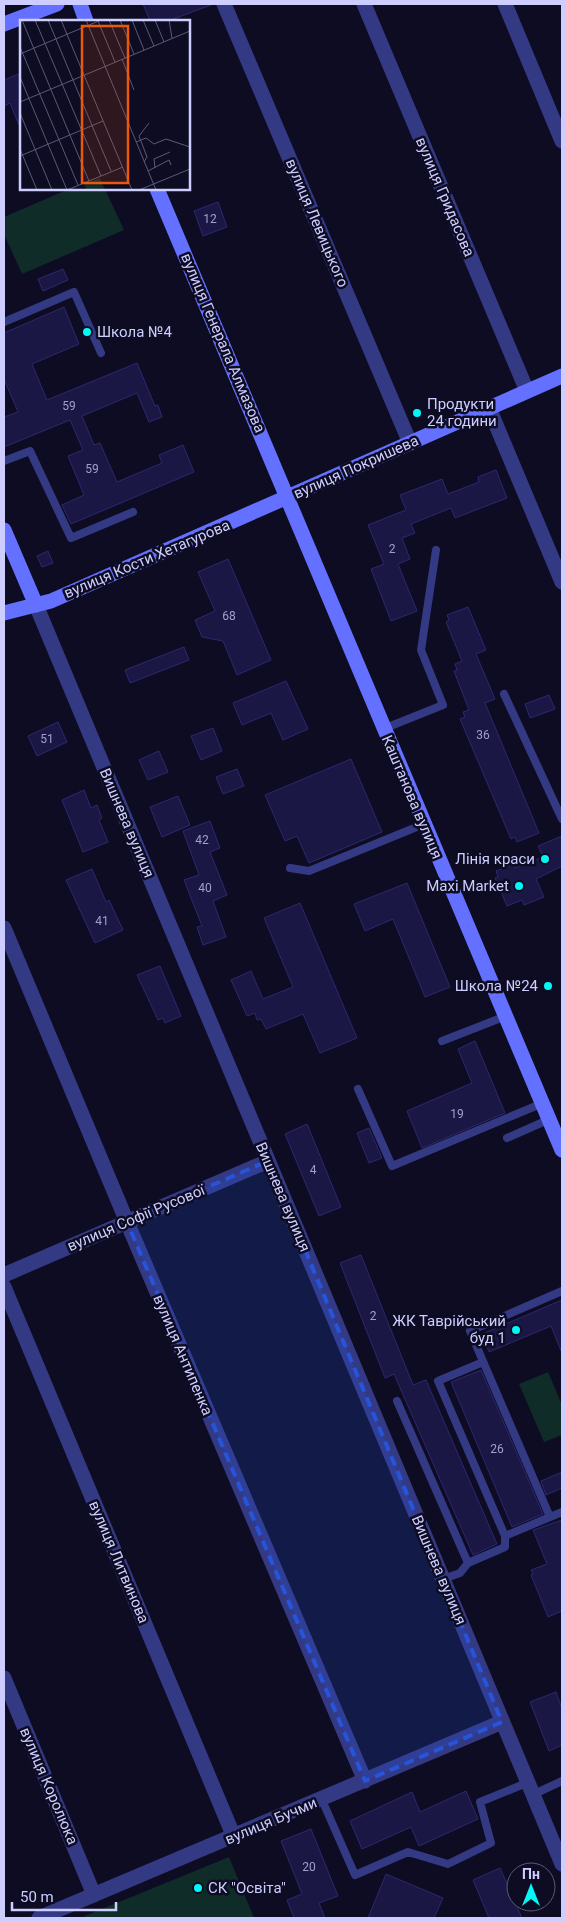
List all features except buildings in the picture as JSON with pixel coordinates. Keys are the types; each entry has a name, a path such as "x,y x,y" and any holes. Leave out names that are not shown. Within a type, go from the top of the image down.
{"street":[{"path":"4,24 57,4"},
{"path":"80,4 86,20"},
{"name":"вулиця Левицького","path":"224,4 410,443"},
{"name":"вулиця Гридасова","path":"364,4 526,391"},
{"path":"505,4 562,141"},
{"name":"вулиця Генерала Алмазова","path":"157,190 288,498"},
{"name":"вулиця Покришева","path":"288,498 562,376"},
{"path":"489,408 562,582"},
{"name":"вулиця Кости Хетагурова","path":"4,612 51,600 288,498"},
{"name":"Каштанова вулиця","path":"288,498 562,1150"},
{"name":"Вишнева вулиця","path":"4,530 562,1864"},
{"name":"вулиця Антипенка","path":"4,928 365,1781"},
{"name":"вулиця Софії Русової","path":"4,1275 268,1161"},
{"name":"вулиця Литвинова","path":"4,1287 234,1837"},
{"name":"вулиця Королюка","path":"4,1678 94,1895"},
{"name":"вулиця Бучми","path":"39,1918 322,1800 502,1722"}],"lane":[{"path":"4,322 74,292 100,353"},
{"path":"4,461 30,451 71,538 133,512"},
{"path":"384,729 443,705 421,650 436,550"},
{"path":"504,694 562,819"},
{"path":"290,868 309,871 424,824"},
{"path":"442,1041 506,1016"},
{"path":"358,1089 392,1166 543,1104"},
{"path":"507,1138 550,1119"},
{"path":"550,1517 470,1331 562,1291"},
{"path":"443,1579 460,1573 468,1563 505,1547 505,1536 438,1381 483,1362"},
{"path":"397,1401 468,1563"},
{"path":"505,1536 562,1512"},
{"path":"322,1800 355,1875 408,1852 448,1864 491,1844 480,1802 562,1781"}],"highlighted area":[{"path":"268,1161 502,1722 365,1781 127,1222"}],"green space":[{"path":"67,190 105,190 124,230 22,274 4,234 4,217"},
{"path":"548,1372 562,1405 562,1435 544,1442 519,1384"},
{"name":"СК \"Освіта\"","path":"229,1857 254,1918 80,1918"}],"place":[{"name":"Школа №4","path":"87,332"},
{"name":"Продукти 24 години","path":"417,413"},
{"name":"Лінія краси","path":"545,859"},
{"name":"Maxi Market","path":"519,886"},
{"name":"Школа №24","path":"548,986"},
{"name":"ЖК Таврійський буд 1","path":"516,1330"},
{"name":"СК \"Освіта\"","path":"198,1888"}]}
